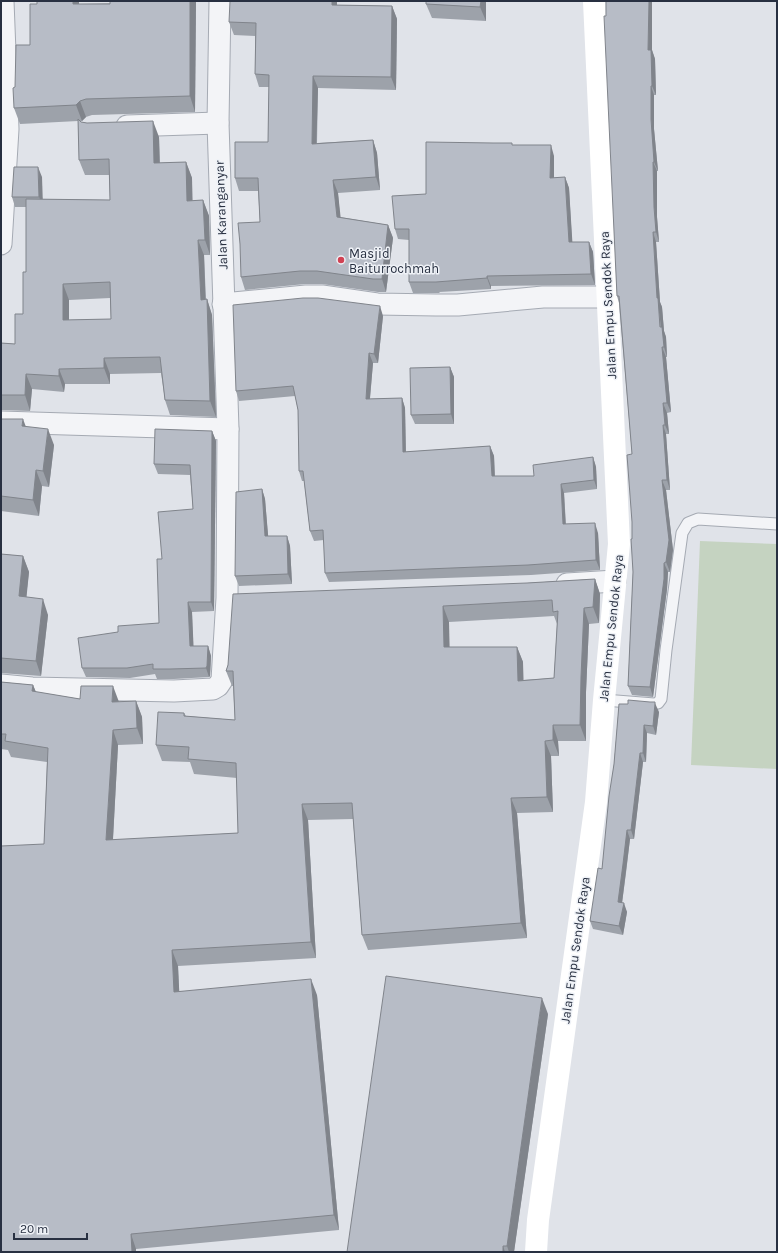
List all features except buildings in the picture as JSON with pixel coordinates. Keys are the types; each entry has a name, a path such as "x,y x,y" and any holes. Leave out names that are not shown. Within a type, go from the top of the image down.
{"main road":[{"name":"Jalan Empu Sendok Raya","path":"536,1252 538,1220 596,802 604,700 620,544 594,1"}],"street":[{"path":"1,244 8,129 4,93 3,1"},
{"name":"Jalan Karanganyar","path":"1,685 32,688 174,691 213,689 218,686 222,680 235,598 223,304 218,123 220,1"},
{"path":"108,126 218,123"},
{"path":"223,304 306,296 322,296 377,304 443,305 458,305 542,297 608,297"},
{"path":"1,422 228,429"},
{"path":"547,586 615,582"}],"lane":[{"path":"604,700 654,704 658,703 660,699 682,533 688,523 698,519 777,524"}],"green space":[{"path":"700,541 777,544 777,769 691,765"}],"place":[{"name":"Masjid Baiturrochmah","path":"341,260"}]}
